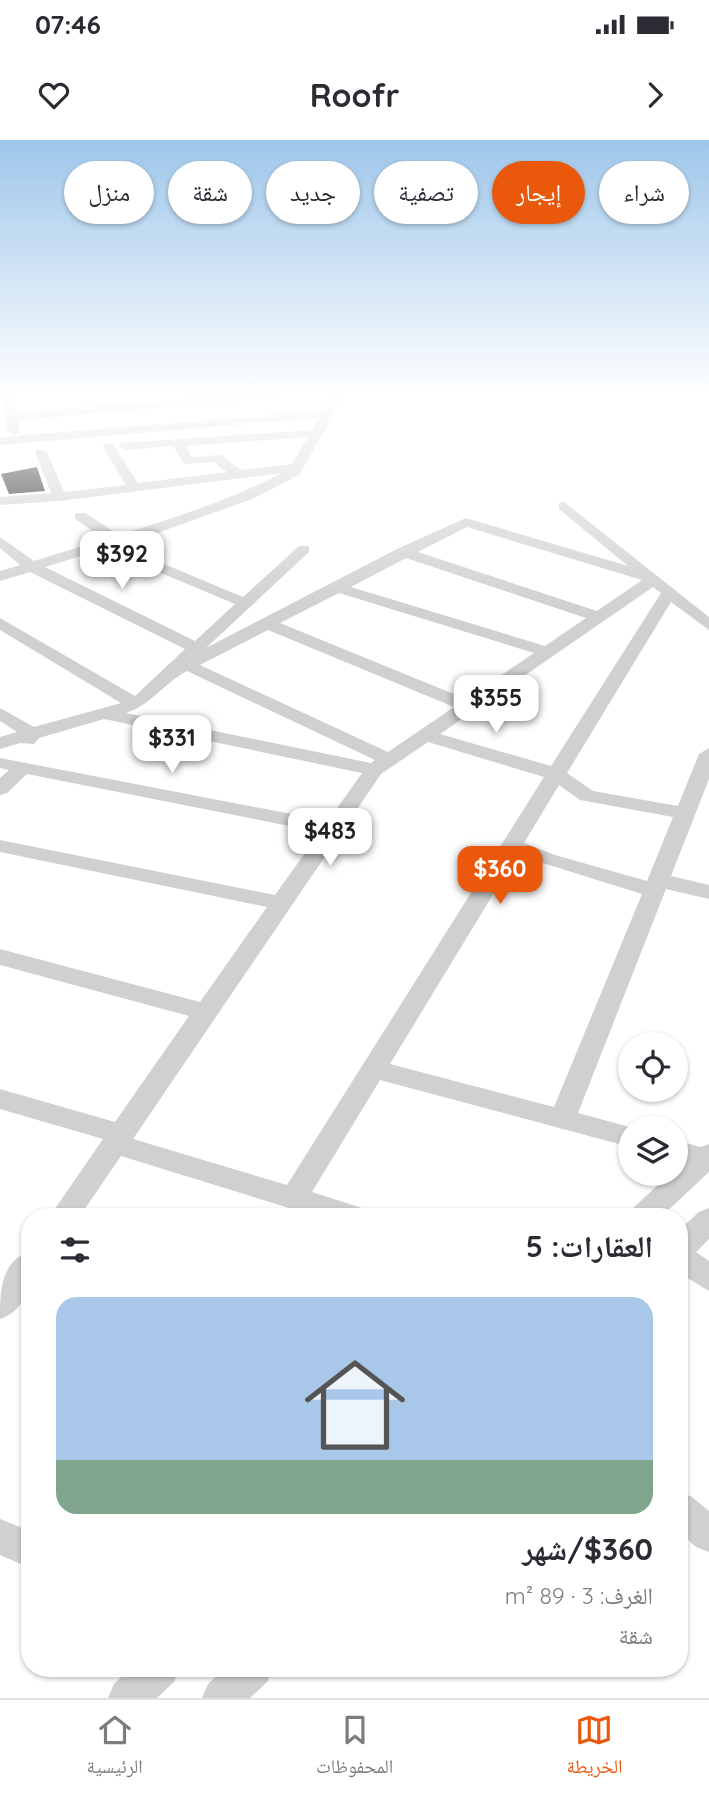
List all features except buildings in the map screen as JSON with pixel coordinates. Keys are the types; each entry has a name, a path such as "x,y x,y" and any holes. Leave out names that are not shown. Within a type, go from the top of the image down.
{"street":[{"path":"48,467 65,497"},
{"path":"119,467 133,486"},
{"path":"227,467 237,474"},
{"path":"0,508 133,486 297,467"},
{"path":"0,576 185,520 247,496 294,472 297,467"},
{"path":"0,501 65,497"},
{"path":"564,506 709,625"},
{"path":"167,510 185,520"},
{"path":"80,516 113,543 245,603"},
{"path":"178,667 466,522 662,585"},
{"path":"0,541 33,567 196,648"},
{"path":"0,789 7,760 32,734 136,704 303,549"},
{"path":"402,552 599,617"},
{"path":"70,1208 279,903 381,764 599,617 662,585"},
{"path":"294,1197 556,774 662,585"},
{"path":"335,587 547,652"},
{"path":"0,623 136,704"},
{"path":"265,624 468,706"},
{"path":"178,667 381,764"},
{"path":"0,713 32,734"},
{"path":"104,713 381,764"},
{"path":"424,735 556,774 587,796 685,813"},
{"path":"563,1118 709,754"},
{"path":"7,760 332,828"},
{"path":"0,846 279,903"},
{"path":"512,846 547,860 657,885 709,892"},
{"path":"0,957 205,1012"},
{"path":"374,1069 618,1134"},
{"path":"0,1099 328,1208"},
{"path":"688,1153 707,1157"},
{"path":"652,1208 707,1157"},
{"path":"688,1240 709,1220"},
{"path":"688,1263 709,1278"},
{"path":"688,1516 709,1534"},
{"path":"0,1536 21,1546"},
{"path":"128,1698 150,1677"},
{"path":"222,1698 244,1677"}]}
